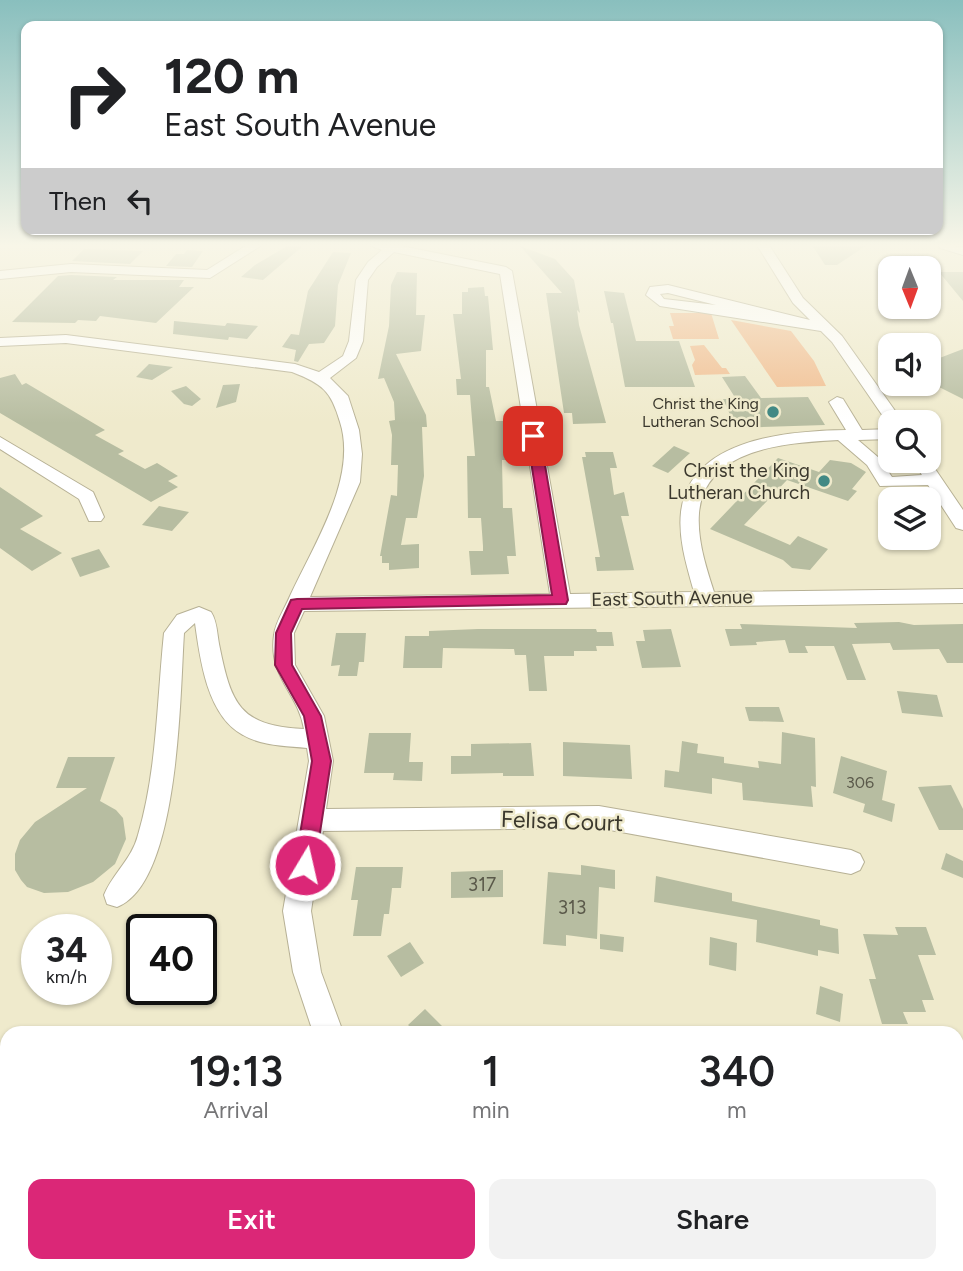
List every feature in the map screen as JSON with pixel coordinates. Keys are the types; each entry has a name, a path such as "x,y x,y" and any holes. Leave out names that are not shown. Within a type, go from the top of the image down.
{"street":[{"path":"321,378 349,358 356,341 360,304"},
{"path":"512,304 561,600"},
{"path":"730,304 826,328"},
{"path":"802,304 837,339 887,410"},
{"path":"0,341 66,339 295,368 321,378 340,396 351,430 354,454 351,482 284,633 284,665 313,716 321,761 297,911 307,972 326,1026"},
{"path":"836,402 850,435 879,468 886,482 933,480"},
{"path":"705,597 692,550 691,516 697,488 715,467 745,449 798,438 878,435"},
{"path":"0,442 87,496 95,516"},
{"path":"928,473 963,524"},
{"name":"East South Avenue","path":"297,604 963,596"},
{"path":"117,895 138,869 151,836 163,768 174,633 189,615 199,614 204,617 220,688 232,711 247,727 276,736 317,738"},
{"name":"Felisa Court","path":"312,820 599,817 851,862"}],"shaded area":[{"path":"670,313 711,313 719,339 673,339 669,326 674,326"},
{"path":"731,320 791,331 814,361 826,386 777,387"},
{"path":"704,345 730,374 695,375 692,365 695,360 690,346"}],"building":[{"path":"30,304 176,304 156,323 100,316 96,321 78,320 75,323 12,322"},
{"path":"305,304 337,304 335,326 324,343 309,344 298,362 294,361 296,350 282,347 291,334 299,335"},
{"path":"390,304 416,304 416,315 425,315 421,351 396,354 426,415 427,427 422,427 424,476 417,518 406,518 401,545 419,544 419,568 389,570 389,563 382,563 380,556 391,495 397,496 398,465 391,465 392,435 389,421 395,420 394,402 384,378 378,379 389,326"},
{"path":"462,304 489,304 493,350 486,350 486,387 489,387 496,421 503,421 508,460 502,460 503,508 512,508 516,556 507,556 509,574 471,575 469,551 483,551 483,546 481,518 468,518 467,456 475,456 470,395 457,395 456,379 461,379 453,314 462,314"},
{"path":"548,304 578,304 579,325 606,423 573,424 572,413 564,413"},
{"path":"607,304 627,304 636,341 679,341 695,387 625,387"},
{"path":"174,321 258,326 247,339 229,337 228,340 173,334"},
{"path":"963,349 963,399 941,388 941,357"},
{"path":"149,364 173,367 152,380 136,377"},
{"path":"15,374 22,385 26,383 105,430 95,435 124,451 118,454 145,469 157,463 178,476 168,481 178,487 151,502 0,413 0,378"},
{"name":"Christ the King Lutheran School","path":"745,376 761,398 808,397 825,425 736,428 723,399 736,399 722,377"},
{"path":"240,384 236,402 216,408 223,385"},
{"path":"186,386 201,399 192,406 184,404 171,391"},
{"path":"674,446 690,453 668,473 652,466"},
{"path":"585,452 613,452 617,468 610,468 614,495 624,492 629,516 621,516 634,570 597,571 595,557 600,557 582,457 586,457"},
{"path":"778,458 819,472 830,460 851,463 866,472 852,489 857,491 848,501 787,480 744,525 790,545 798,536 828,549 810,570 792,568 783,560 710,529"},
{"path":"0,487 43,516 20,529 62,553 32,571 0,548"},
{"path":"159,506 189,512 172,531 142,525"},
{"path":"99,549 110,567 80,577 71,558"},
{"path":"899,622 914,625 963,624 963,663 947,663 939,649 893,650 890,643 852,644 866,680 847,680 834,646 805,646 808,653 789,653 785,640 730,646 725,629 742,629 740,624 857,628 854,623"},
{"path":"596,629 597,632 612,632 614,646 596,646 597,651 574,651 574,656 544,656 547,691 529,691 526,655 515,655 514,649 443,648 442,668 403,668 405,636 429,636 429,631"},
{"path":"671,629 681,667 642,668 636,641 645,641 643,630"},
{"path":"336,633 366,633 364,662 359,662 357,676 338,676 340,665 331,666"},
{"path":"897,691 937,695 943,717 902,713"},
{"path":"745,707 779,707 784,722 749,721"},
{"path":"782,732 815,738 816,787 811,786 813,807 743,800 742,783 712,778 712,794 664,787 665,770 679,772 682,741 698,744 697,753 724,757 724,763 759,768 758,761 781,764"},
{"path":"369,733 411,733 409,762 423,762 422,781 393,780 394,773 364,773"},
{"path":"563,742 630,745 632,779 563,776"},
{"path":"531,743 534,776 503,776 503,773 451,774 451,756 471,756 471,744"},
{"path":"841,756 887,771 882,800 895,804 892,822 863,812 865,804 833,793"},
{"path":"68,757 115,757 100,801 116,810 123,818 126,839 115,864 93,882 68,892 44,893 27,887 21,880 15,870 15,854 20,840 35,822 87,788 56,788"},
{"path":"951,785 963,809 963,830 939,830 918,787"},
{"path":"946,853 963,861 963,878 941,869"},
{"path":"581,865 615,870 615,889 599,887 597,939 566,935 566,946 543,944 548,872 581,875"},
{"path":"356,867 403,867 401,888 392,888 389,914 384,914 381,936 353,936 358,900 351,900"},
{"path":"503,870 503,897 451,898 451,872"},
{"path":"656,876 732,893 732,901 820,920 820,925 838,929 839,954 818,950 818,956 756,942 757,920 654,902"},
{"path":"895,927 926,927 936,955 918,955 934,1000 922,1000 926,1012 903,1012 908,1024 882,1024 869,979 876,979 863,934 898,935"},
{"path":"600,934 624,937 623,952 600,949"},
{"path":"710,937 737,943 736,971 709,965"},
{"path":"410,942 424,963 401,977 387,956"},
{"path":"820,986 843,994 840,1022 816,1014"},
{"path":"425,1009 442,1026 409,1026"}],"place":[{"name":"Christ the King Lutheran School","path":"773,412"},
{"name":"Christ the King Lutheran Church","path":"824,481"}],"route":[{"path":"305,865 321,761 313,716 284,665 284,633 297,604 561,600 533,436"}]}
